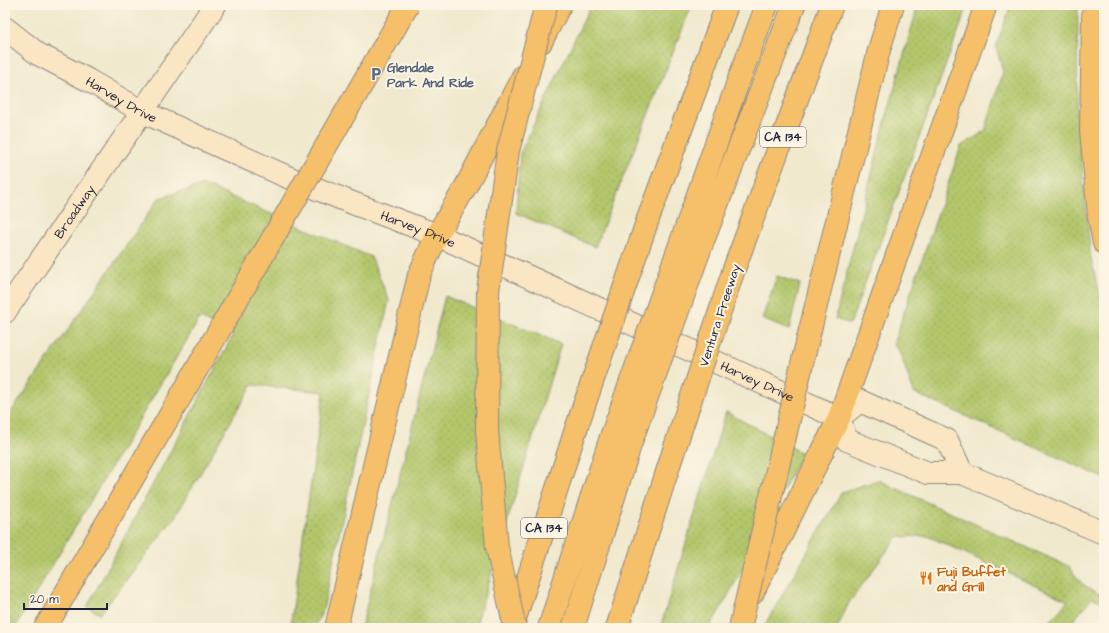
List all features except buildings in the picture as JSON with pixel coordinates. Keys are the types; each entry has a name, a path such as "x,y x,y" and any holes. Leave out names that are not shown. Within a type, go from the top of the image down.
{"highway":[{"path":"44,628 184,391 408,5"},
{"path":"514,628 497,547 487,430 488,291 508,151 546,5"},
{"path":"336,628 419,275 437,236 466,186 560,5"},
{"name":"CA 134","path":"514,628 576,428 648,219 727,5"},
{"path":"549,628 621,440 691,244 738,82 768,5"},
{"path":"691,244 794,5"},
{"name":"Ventura Freeway","path":"617,628 673,452 734,269 832,5"},
{"path":"740,628 810,330 879,50 893,5"},
{"path":"736,628 839,418 986,5"},
{"path":"1094,5 1091,130 1099,217 1104,242"},
{"path":"573,628 621,440"}],"main road":[{"name":"Broadway","path":"5,312 215,5"},
{"name":"Harvey Drive","path":"5,28 38,54 88,80 143,112 292,179 437,236 839,418"},
{"path":"962,473 947,440 860,401 839,418 847,440 928,473 962,473 1104,533"}],"green space":[{"path":"591,5 692,5 595,247 516,213 520,153"},
{"path":"918,5 968,5 850,324 835,319 884,126"},
{"path":"1011,5 1078,5 1077,115 1091,258 1104,313 1104,478 914,393 899,351 893,345 961,146 985,131 1003,72 996,46"},
{"path":"204,185 371,257 389,300 323,610 314,628 290,628 324,392 252,385 175,517 100,614 87,607 233,335 200,318 15,628 5,628 5,421 159,198"},
{"path":"777,276 800,284 789,330 762,319"},
{"path":"445,296 561,344 475,628 361,628"},
{"path":"726,412 802,453 729,594 709,628 660,628"},
{"path":"878,480 1070,567 1077,578 1084,585 1104,596 1104,602 1092,598 1067,628 1044,628 1068,601 928,536 897,537 849,603 837,628 763,628 842,492"}],"place":[{"name":"Glendale Park And Ride","path":"376,74"},
{"name":"Fuji Buffet and Grill","path":"926,578"}]}
